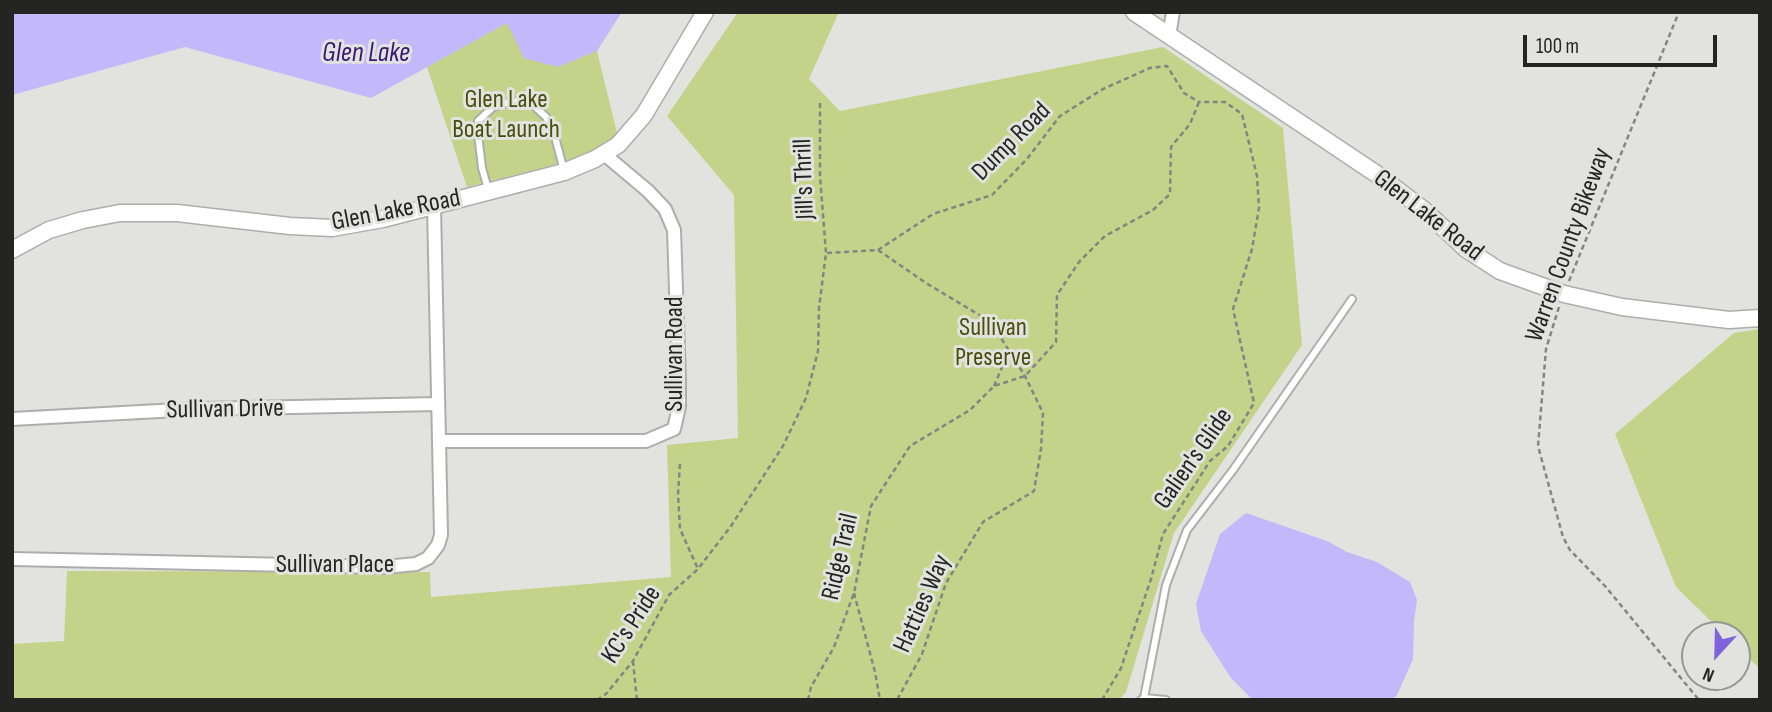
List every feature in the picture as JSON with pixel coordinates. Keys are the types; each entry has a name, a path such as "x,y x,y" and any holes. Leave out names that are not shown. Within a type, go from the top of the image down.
{"street":[{"name":"Glen Lake Road","path":"12,250 49,230 120,213 177,213 332,228 383,219 564,172 618,145 644,115 705,12"},
{"name":"Glen Lake Road","path":"1134,12 1378,175 1424,210 1466,249 1500,271 1564,294 1622,307 1729,320 1760,318"},
{"path":"1169,36 1173,12"},
{"name":"Sullivan Road","path":"439,441 646,440 674,429 679,407 679,379 674,230 665,209 604,153"},
{"name":"Sullivan Place","path":"12,559 385,567 416,564 428,558 438,545 441,535 434,206"},
{"name":"Sullivan Drive","path":"12,419 196,409 438,404"}],"lane":[{"path":"489,191 482,168 478,121 493,107 506,103 532,103 546,117 554,133 564,172"},
{"path":"1166,700 1142,699 1166,585 1187,530 1233,470 1352,299"}],"path":[{"name":"Warren County Bikeway","path":"1679,12 1564,294 1546,349 1538,446 1558,524 1570,550 1605,586 1699,700"},
{"name":"Dump Road","path":"878,250 933,214 992,195 1027,159 1060,116 1103,89 1150,68 1167,66 1184,93 1199,102"},
{"name":"Ridge Trail","path":"808,700 811,687 834,647 854,593 871,506 910,446 970,410 994,386 1025,376 1056,342 1057,295 1079,262 1105,236 1153,210 1171,194 1171,147 1190,124 1199,102"},
{"name":"Galien's Glide","path":"1102,700 1121,668 1163,534 1210,461 1228,446 1254,403 1233,309 1255,235 1259,208 1257,176 1242,114 1225,102 1199,102"},
{"name":"Jill's Thrill","path":"698,569 732,526 783,446 806,398 818,351 819,308 826,253 820,176 820,103"},
{"path":"826,253 878,250"},
{"name":"Hatties Way","path":"878,250 981,316 1009,351 1044,413 1034,491 983,522 946,583 922,654 897,700"},
{"path":"994,386 1009,351"},
{"path":"680,464 680,529 698,569"},
{"name":"KC's Pride","path":"597,700 607,694 633,661 669,595 698,569"},
{"path":"854,593 880,700"},
{"path":"633,661 637,700"}],"green space":[{"name":"Sullivan Preserve","path":"738,12 839,12 809,79 840,111 1163,47 1283,128 1302,345 1174,533 1126,692 1119,700 12,700 12,644 64,641 67,571 430,572 431,597 671,577 667,445 738,438 734,195 667,116"},
{"name":"Glen Lake Boat Launch","path":"507,23 558,67 597,51 617,133 605,147 577,159 467,187 427,67"},
{"path":"1760,329 1760,669 1751,660 1751,621 1711,621 1676,587 1615,434 1734,333"}],"water":[{"name":"Glen Lake","path":"12,12 622,12 597,51 558,67 524,58 507,23 371,98 185,47 12,95"},
{"path":"1246,513 1327,541 1347,552 1377,562 1410,582 1417,600 1413,659 1397,695 1392,700 1253,700 1231,678 1201,631 1196,604 1220,534"}]}
